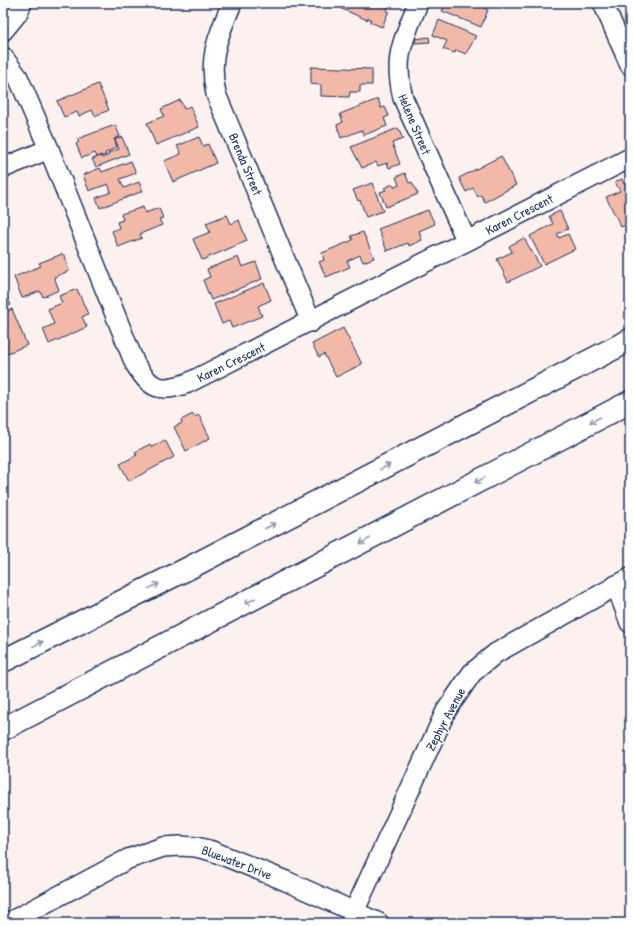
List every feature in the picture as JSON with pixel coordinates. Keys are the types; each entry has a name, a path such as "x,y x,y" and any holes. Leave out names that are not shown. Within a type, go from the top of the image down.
{"highway":[{"path":"3,661 190,568 630,340"},
{"path":"3,729 630,402"}],"street":[{"path":"3,31 17,14 22,3"},
{"name":"Brenda Street","path":"232,3 216,41 212,57 212,76 216,94 311,322"},
{"name":"Helene Street","path":"418,3 402,40 398,61 398,79 403,98 466,240"},
{"path":"603,3 630,65"},
{"name":"Karen Crescent","path":"3,57 18,77 49,149 135,364 144,379 156,388 171,389 188,383 311,322 466,240 630,158"},
{"path":"3,168 49,149"},
{"path":"623,582 630,623"},
{"name":"Zephyr Avenue","path":"354,912 446,711 472,673 496,652 623,582"},
{"name":"Bluewater Drive","path":"8,923 128,859 163,847 180,846 196,847 212,851 286,881 379,923"}],"building":[{"path":"342,3 381,3 388,7 386,11 389,11 382,27 370,22 371,19 368,18 367,20 340,8"},
{"path":"446,3 480,3 488,10 481,27 442,11"},
{"path":"439,20 476,36 466,54 456,50 455,53 443,49 447,41 433,35"},
{"path":"429,37 430,42 415,43 415,39"},
{"path":"311,67 372,69 372,85 360,85 360,92 350,92 349,97 321,96 321,85 311,84"},
{"path":"98,84 109,110 95,116 92,110 79,116 77,112 64,117 57,101"},
{"path":"378,99 381,108 385,107 389,116 384,118 387,126 364,135 362,130 341,138 337,125 343,122 340,114"},
{"path":"180,100 184,109 190,106 199,127 156,145 147,123 164,116 161,109"},
{"path":"115,125 120,136 114,139 117,147 105,153 106,155 97,157 95,153 82,158 76,144 79,142 77,139"},
{"path":"398,128 403,139 392,143 400,164 389,168 387,163 378,166 376,162 362,168 351,147"},
{"path":"122,137 129,154 96,167 92,159 101,156 102,158 109,155 108,153 119,149 115,139"},
{"path":"199,137 203,146 208,144 216,163 173,182 164,161 181,154 177,146"},
{"path":"501,156 516,185 485,202 481,195 478,197 473,188 466,192 459,178"},
{"path":"131,161 136,173 120,179 124,188 139,182 143,191 100,208 96,198 111,192 108,184 89,191 83,175 100,168 102,172"},
{"path":"405,173 409,183 412,182 418,194 386,207 380,192 386,190 384,188 393,184 395,187 399,185 396,177"},
{"path":"622,179 624,184 630,181 630,223 621,227 606,197 620,191 615,182"},
{"path":"372,183 383,211 366,217 360,200 358,201 353,190"},
{"path":"143,207 145,213 159,208 163,218 159,219 162,225 140,234 142,238 118,247 112,231 119,228 117,222 123,220 121,214"},
{"path":"428,210 435,224 419,231 422,240 409,246 408,243 387,251 378,229"},
{"path":"560,211 568,229 557,234 559,238 568,234 575,249 544,264 530,236 553,224 549,216"},
{"path":"227,215 231,224 239,220 247,241 202,260 193,239 210,232 206,223"},
{"path":"363,232 374,258 363,262 360,255 347,261 350,267 326,277 319,262 324,260 322,253 353,240 351,236"},
{"path":"524,238 540,266 508,282 497,259 512,252 509,246"},
{"path":"62,254 65,256 69,271 54,277 59,290 43,297 40,291 22,298 14,277 41,266 39,263"},
{"path":"238,257 242,267 256,262 262,279 211,300 203,280 210,277 207,269"},
{"path":"264,283 271,300 258,306 262,316 232,328 229,321 222,324 214,304"},
{"path":"77,289 88,314 82,317 87,327 49,344 43,329 54,324 48,309 62,303 59,296"},
{"path":"3,290 11,305 3,309"},
{"path":"12,309 27,345 3,355 3,313"},
{"path":"343,328 362,364 336,377 324,354 319,357 312,344"},
{"path":"193,414 194,417 199,415 210,438 186,451 174,427 182,423 181,420"},
{"path":"165,440 174,457 129,481 120,464 137,455 135,452 150,444 152,447"}]}
